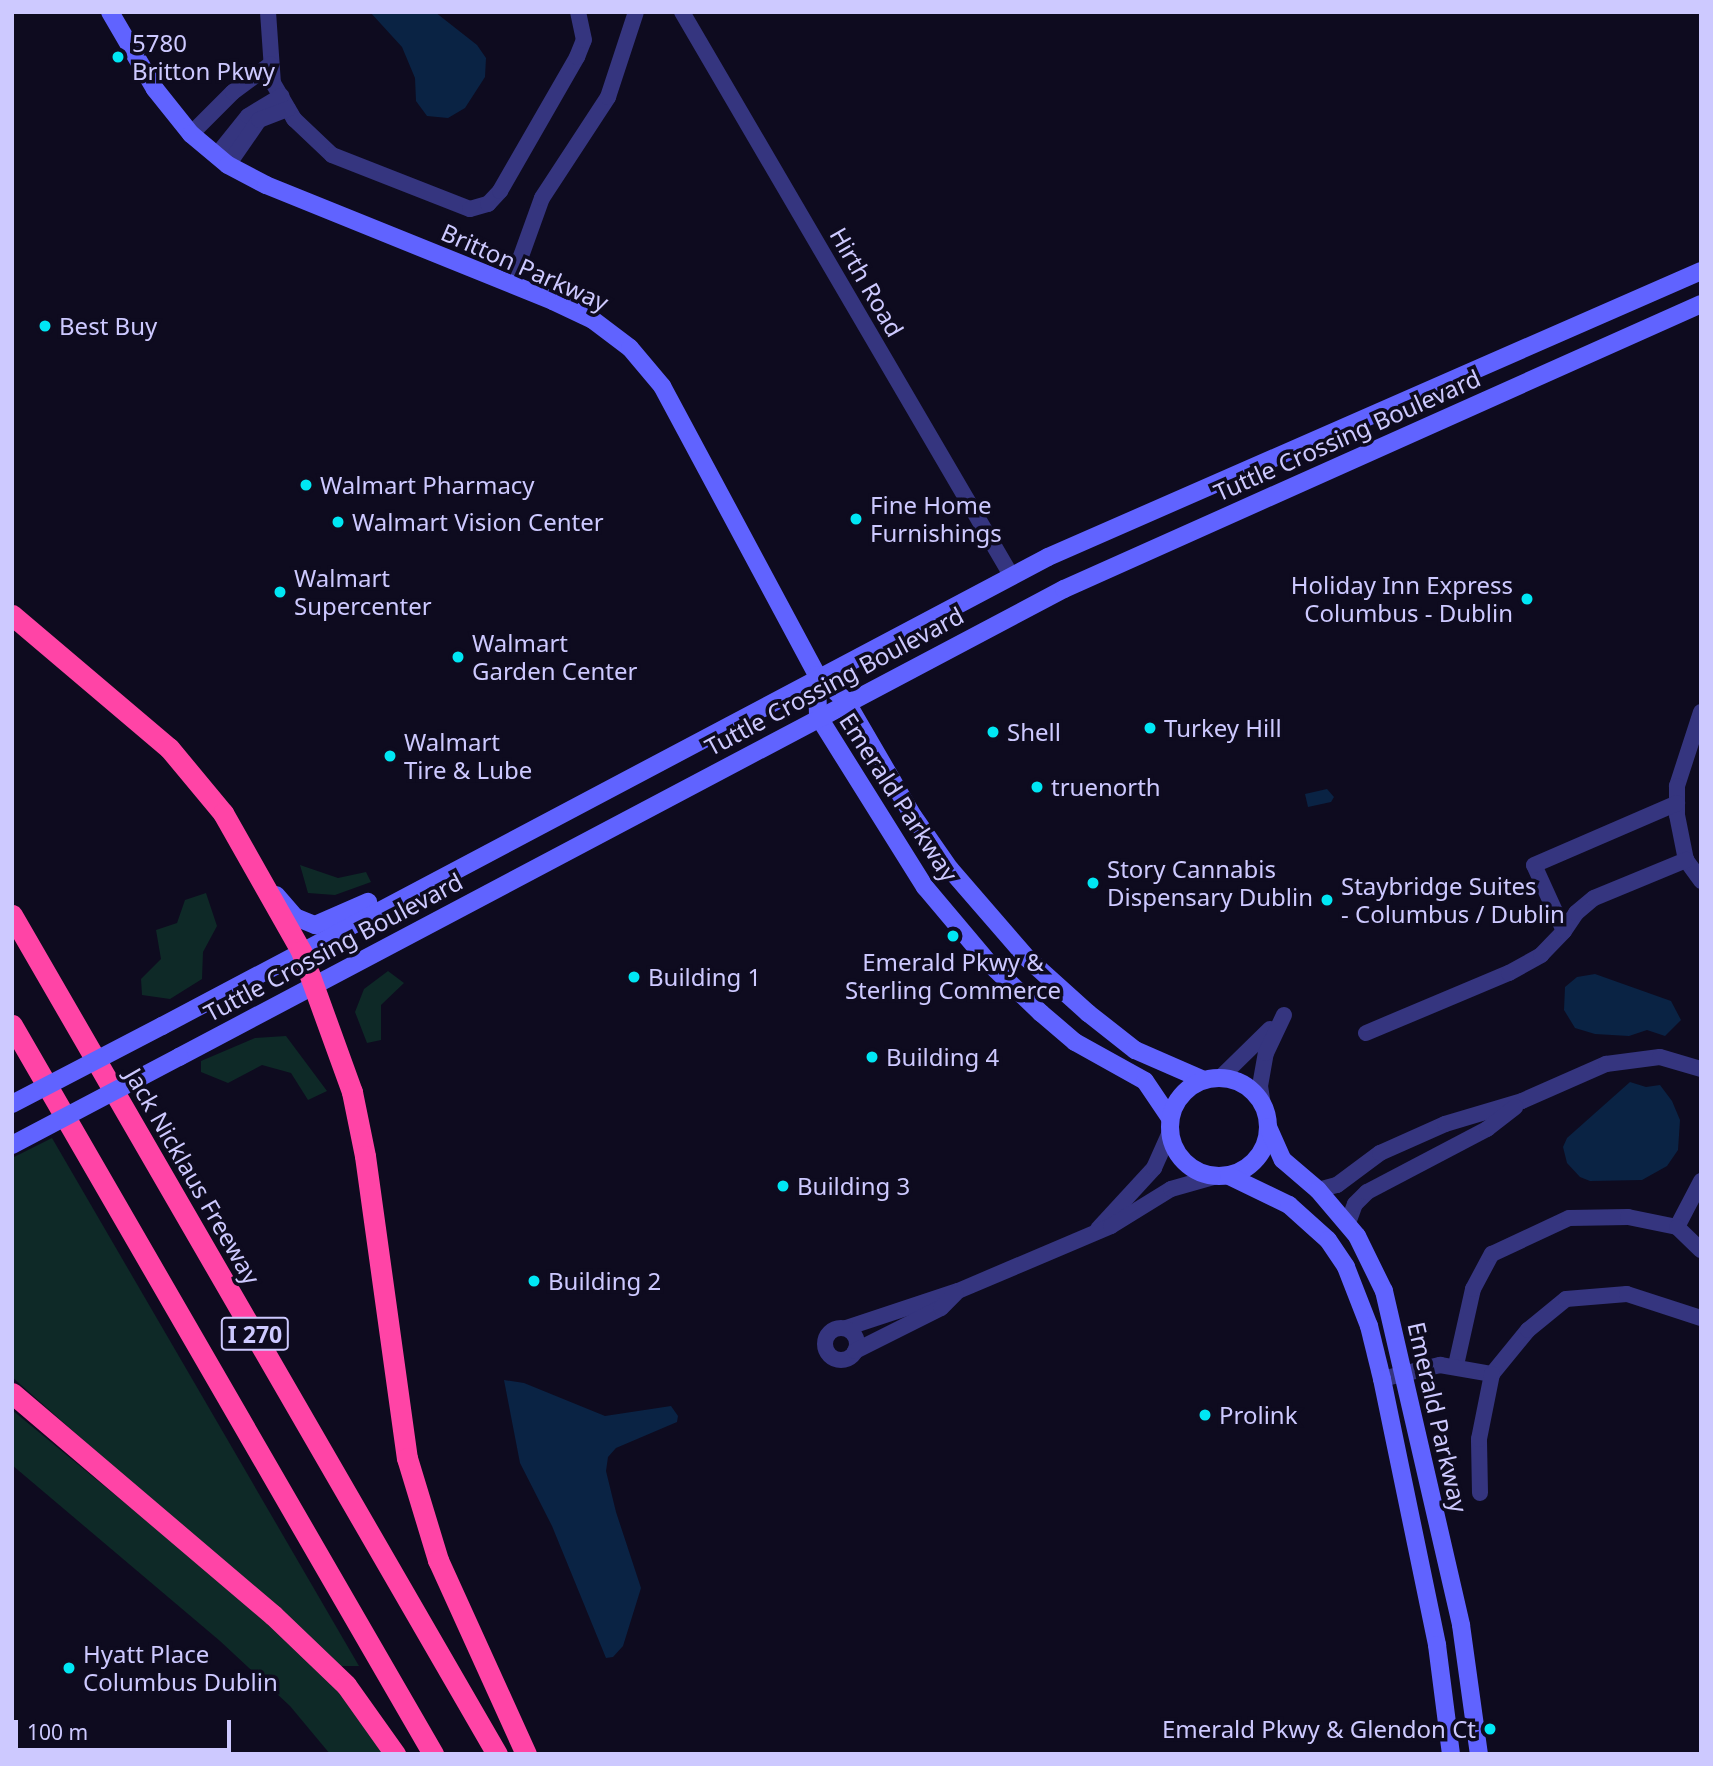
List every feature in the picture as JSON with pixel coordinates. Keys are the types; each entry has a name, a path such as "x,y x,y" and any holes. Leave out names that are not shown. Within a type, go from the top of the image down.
{"highway":[{"path":"12,615 169,748 223,813 268,886 301,951 352,1092 366,1156 407,1458 438,1560 526,1754"},
{"name":"Jack Nicklaus Freeway","path":"12,915 497,1754"},
{"name":"I 270","path":"12,1025 433,1754"},
{"path":"12,1393 273,1615 346,1685 395,1754"}],"main road":[{"name":"Britton Parkway","path":"110,12 155,89 191,134 222,160 266,185 593,320 650,370 817,675"},
{"name":"Tuttle Crossing Boulevard","path":"12,1104 817,675 1011,575 1121,523 1266,464 1701,271"},
{"name":"Tuttle Crossing Boulevard","path":"12,1145 846,701 1136,555 1701,304"},
{"name":"Emerald Parkway","path":"817,675 846,701 935,847 1028,959 1135,1050 1212,1079"},
{"name":"Emerald Parkway","path":"817,675 818,716 889,835 969,940 1075,1042 1145,1081 1170,1126"},
{"path":"268,886 295,917 315,925 410,882 433,880"},
{"path":"1212,1079 1245,1086 1263,1105 1268,1127 1258,1158 1221,1177 1184,1163 1170,1126 1182,1095 1212,1079"},
{"name":"Emerald Parkway","path":"1268,1127 1283,1160 1318,1190 1348,1223 1384,1291 1406,1373 1471,1674 1479,1754"},
{"name":"Emerald Parkway","path":"1221,1177 1289,1206 1328,1240 1349,1276 1381,1379 1437,1645 1451,1754"}],"street":[{"path":"268,12 271,64 284,103 332,155 470,209 488,204 577,57 584,40 578,12"},
{"path":"511,284 542,198 608,97 636,12"},
{"name":"Hirth Road","path":"682,12 1011,575"},
{"path":"191,134 233,92 271,64"},
{"path":"233,92 256,116"},
{"path":"222,160 256,116 284,103"},
{"path":"1701,712 1677,786 1686,860 1701,881"},
{"path":"1564,931 1534,865 1677,803"},
{"path":"1366,1033 1509,973 1541,955 1564,931 1576,913 1594,898 1686,860"},
{"path":"1212,1079 1284,1015 1266,1052 1260,1086 1263,1105"},
{"path":"1318,1190 1337,1185 1380,1153 1445,1124 1522,1101 1570,1078 1630,1059 1660,1057 1701,1069"},
{"path":"1348,1223 1354,1204 1367,1192 1487,1129 1522,1101"},
{"path":"1096,1233 1154,1168 1170,1126"},
{"path":"958,1291 941,1308 841,1360 827,1351 829,1334 958,1291 1136,1214 1171,1189 1221,1177"},
{"path":"1677,1227 1701,1181"},
{"path":"1456,1365 1473,1289 1492,1254 1569,1217 1628,1217 1677,1227 1701,1250"},
{"path":"1480,1493 1479,1439 1492,1374 1528,1330 1566,1299 1627,1294 1701,1318"},
{"path":"846,1328 856,1338 856,1351"},
{"path":"1381,1379 1456,1365 1492,1374"}],"green space":[{"path":"300,865 338,878 366,872 371,882 335,895 308,893"},
{"path":"206,893 217,926 203,952 202,979 170,999 142,995 141,979 161,959 156,930 177,923 185,900"},
{"path":"388,971 404,983 381,1005 381,1040 367,1043 355,1012 364,989"},
{"path":"286,1036 327,1091 308,1100 291,1073 262,1065 228,1083 201,1072 201,1061 255,1038"},
{"path":"52,1138 359,1666 338,1666 12,1377 12,1158"},
{"path":"12,1410 279,1630 344,1696 385,1754 330,1754 290,1706 220,1641 12,1465"}],"water":[{"path":"370,12 435,12 477,45 486,58 485,77 465,108 448,118 427,116 416,101 415,78 402,47"},
{"path":"1327,789 1334,797 1331,802 1308,807 1305,794"},
{"path":"1595,974 1671,1001 1681,1020 1665,1036 1647,1030 1629,1036 1595,1034 1575,1028 1564,1010 1565,987 1577,977"},
{"path":"1630,1082 1646,1087 1660,1085 1672,1101 1680,1120 1678,1150 1667,1166 1642,1180 1590,1181 1580,1177 1567,1163 1563,1147 1567,1138"},
{"path":"504,1380 524,1383 605,1416 671,1406 678,1416 677,1422 616,1448 608,1457 606,1471 616,1512 641,1588 623,1646 613,1657 606,1658 552,1526 520,1463"}],"place":[{"name":"5780 Britton Pkwy","path":"118,57"},
{"name":"Best Buy","path":"45,326"},
{"name":"Walmart Pharmacy","path":"306,485"},
{"name":"Fine Home Furnishings","path":"856,519"},
{"name":"Walmart Vision Center","path":"338,522"},
{"name":"Walmart Supercenter","path":"280,592"},
{"name":"Holiday Inn Express Columbus - Dublin","path":"1527,599"},
{"name":"Walmart Garden Center","path":"458,657"},
{"name":"Turkey Hill","path":"1150,728"},
{"name":"Shell","path":"993,732"},
{"name":"Walmart Tire & Lube","path":"390,756"},
{"name":"truenorth","path":"1037,787"},
{"name":"Story Cannabis Dispensary Dublin","path":"1093,883"},
{"name":"Staybridge Suites - Columbus / Dublin","path":"1327,900"},
{"name":"Emerald Pkwy & Sterling Commerce","path":"953,936"},
{"name":"Building 1","path":"634,977"},
{"name":"Building 4","path":"872,1057"},
{"name":"Building 3","path":"783,1186"},
{"name":"Building 2","path":"534,1281"},
{"name":"Prolink","path":"1205,1415"},
{"name":"Hyatt Place Columbus Dublin","path":"69,1668"},
{"name":"Emerald Pkwy & Glendon Ct","path":"1490,1729"}]}
